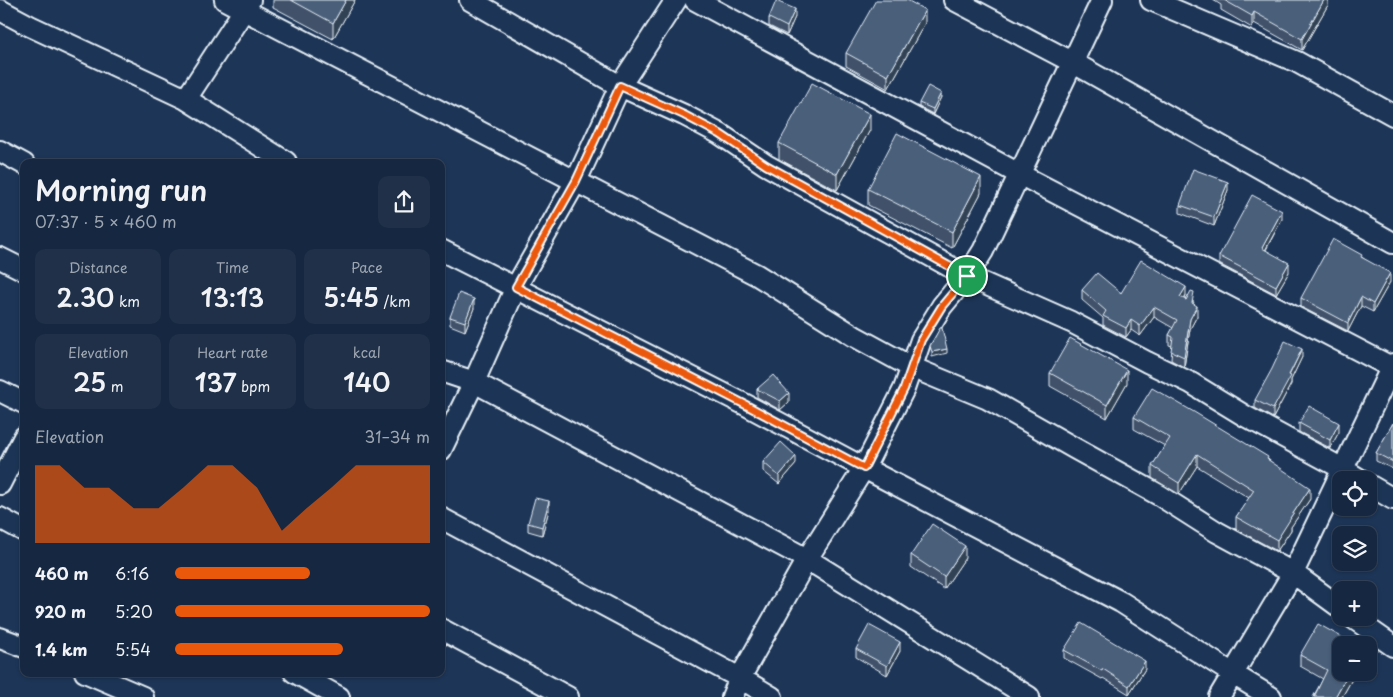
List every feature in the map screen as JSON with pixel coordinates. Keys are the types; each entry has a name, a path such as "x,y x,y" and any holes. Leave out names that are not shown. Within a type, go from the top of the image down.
{"street":[{"path":"225,0 247,5 576,181 757,275 854,336 911,367 988,399 1159,495 1217,532 1293,573 1332,601"},
{"path":"470,0 620,86 684,115 720,134 766,165 967,276 1071,322 1191,383 1245,416 1346,471"},
{"path":"445,442 516,287 576,181 620,86 676,0"},
{"path":"695,0 1019,174 1392,367 1293,573 1219,697"},
{"path":"954,0 1072,62 1393,243"},
{"path":"732,697 740,678 807,559 864,468 900,397 921,340 942,306 967,276 989,239 1102,0"},
{"path":"1151,0 1297,62 1393,115"},
{"path":"186,99 247,5"},
{"path":"0,10 186,99 281,159"},
{"path":"0,151 20,162"},
{"path":"445,252 746,405 1121,602 1271,697"},
{"path":"0,258 20,268"},
{"path":"445,372 474,382 807,559 1029,697"},
{"path":"0,391 20,401"},
{"path":"0,484 20,445"},
{"path":"1377,490 1393,499"},
{"path":"0,518 20,529"},
{"path":"445,520 772,697"},
{"path":"1365,626 1393,646"},
{"path":"445,631 568,697"},
{"path":"0,638 20,646"},
{"path":"97,677 143,697"},
{"path":"302,677 339,697"}],"building":[{"path":"291,0 346,0 333,23"},
{"path":"876,0 907,0 925,10 888,76 846,53"},
{"path":"1224,0 1324,0 1302,39 1254,12 1252,16"},
{"path":"776,1 795,9 787,27 769,18"},
{"path":"812,83 870,114 837,174 779,143"},
{"path":"928,86 941,93 933,109 919,103"},
{"path":"897,133 981,177 952,232 868,189"},
{"path":"1193,169 1228,182 1214,217 1180,205"},
{"path":"1252,195 1282,211 1262,248 1289,263 1276,286 1219,256"},
{"path":"1333,239 1390,273 1373,304 1361,297 1348,323 1301,298"},
{"path":"1141,260 1186,287 1180,297 1186,300 1191,291 1194,292 1192,303 1197,306 1190,319 1184,357 1171,351 1173,337 1169,335 1177,320 1154,307 1140,326 1131,320 1126,328 1103,316 1106,311 1082,290 1097,273 1121,293"},
{"path":"459,293 474,299 465,322 450,317"},
{"path":"940,328 942,328 947,349 932,352 930,346"},
{"path":"1070,338 1127,370 1107,405 1050,373"},
{"path":"1285,341 1302,349 1289,375 1291,376 1273,409 1255,400"},
{"path":"773,375 789,393 780,401 757,389"},
{"path":"1152,388 1268,457 1267,459 1310,488 1277,540 1236,517 1254,490 1197,454 1179,483 1152,466 1170,438 1134,417"},
{"path":"1309,406 1339,423 1330,440 1299,423"},
{"path":"1393,423 1393,462 1376,453"},
{"path":"781,442 796,456 779,476 763,462"},
{"path":"535,498 549,501 542,527 528,523"},
{"path":"932,524 965,546 944,577 911,555"},
{"path":"1081,623 1145,661 1129,686 1103,669 1102,671 1064,650"},
{"path":"1318,624 1340,636 1332,636 1332,681 1344,681 1335,697 1314,697 1327,670 1300,655"},
{"path":"869,625 900,642 887,666 856,649"}],"route":[{"path":"620,86 684,115 720,134 766,165 967,276 942,306 921,340 904,389 864,468 516,287 576,181 620,86"}]}
